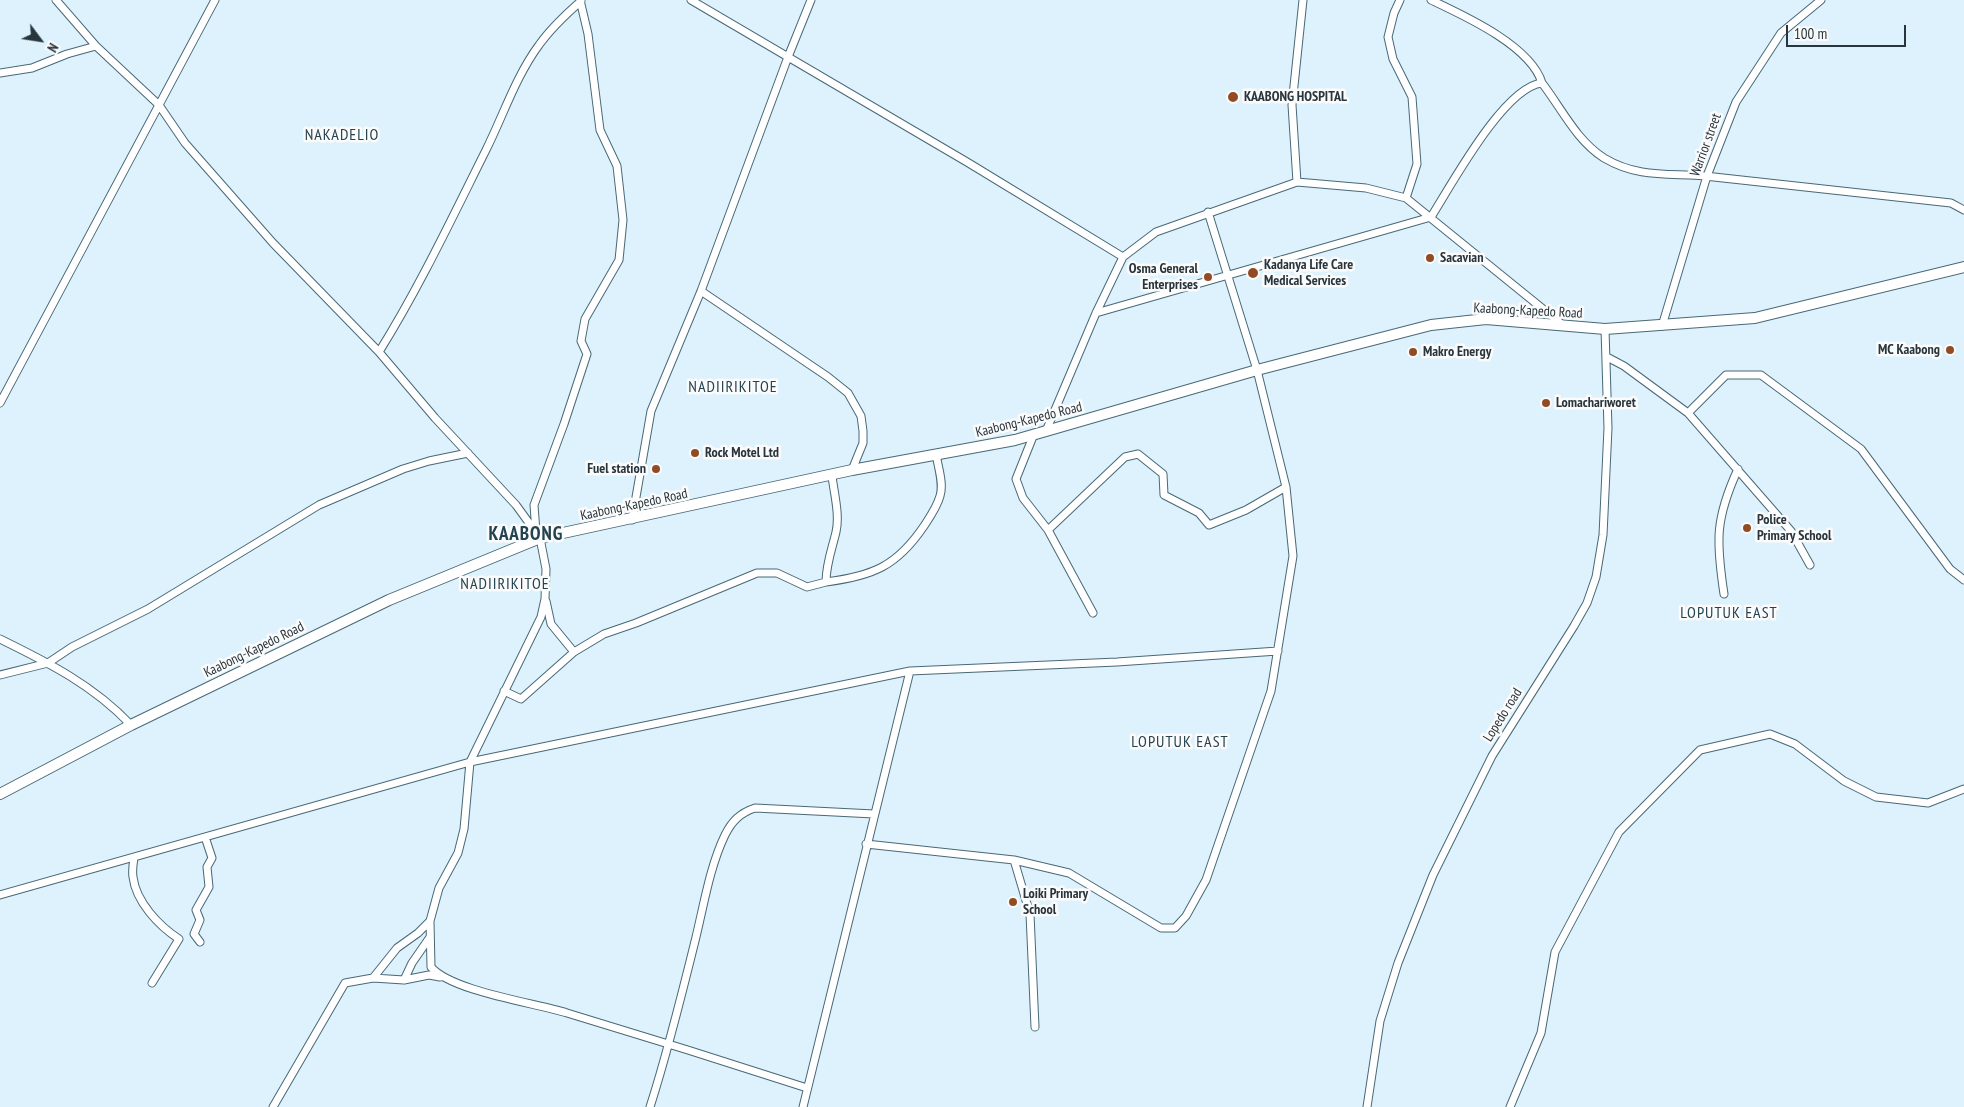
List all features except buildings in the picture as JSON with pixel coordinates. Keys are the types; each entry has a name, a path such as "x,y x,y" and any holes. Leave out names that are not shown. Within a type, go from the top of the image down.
{"main road":[{"name":"Kaabong-Kapedo Road","path":"0,794 131,725 389,600 538,535 632,520 852,470 1034,434 1257,370 1431,324 1486,319 1605,329 1755,318 1964,267"}],"street":[{"path":"56,0 96,46 159,105 184,142 272,243 379,352 516,505 538,535"},
{"path":"0,403 215,0"},
{"path":"379,352 424,274 505,112 524,68 538,46 556,24 581,0"},
{"path":"442,978 431,968 430,921 439,888 458,853 464,829 470,762 541,617 545,600 546,569 538,535 534,505 587,354 581,341 585,319 613,275 619,260 622,242 623,220 617,166 600,130 588,34 581,0"},
{"path":"691,0 968,162 1123,257"},
{"path":"632,520 651,411 701,291 811,0"},
{"path":"1297,182 1292,105 1303,0"},
{"path":"1400,0 1394,13 1388,37 1393,59 1412,97 1417,164 1406,198"},
{"path":"1432,0 1490,29 1538,70 1542,83 1584,144 1605,159 1648,175 1707,176 1951,203 1964,210"},
{"name":"Warrior street","path":"1662,326 1707,176 1736,102 1781,33 1821,0"},
{"path":"0,73 32,68 66,54 96,46"},
{"path":"1096,313 1432,217 1477,144 1508,105 1532,84 1542,83"},
{"path":"1046,431 1096,313 1123,257 1156,232 1297,182 1366,188 1406,198 1432,217 1565,326"},
{"path":"866,844 1014,860 1069,874 1161,928 1175,928 1186,916 1206,880 1272,691 1293,556 1286,487 1257,370 1208,212"},
{"path":"701,291 838,384 848,394 861,416 864,431 863,443 852,470"},
{"name":"Lopedo road","path":"1367,1107 1380,1021 1398,963 1433,875 1492,756 1574,626 1587,603 1596,577 1604,526 1608,428 1605,329"},
{"path":"1607,357 1624,366 1688,413 1791,531 1810,565"},
{"path":"1688,413 1726,375 1761,375 1861,449 1950,569 1964,580"},
{"path":"1034,434 1016,479 1023,498 1048,530 1094,613"},
{"path":"0,675 48,663 72,647 190,586 319,505 403,469 430,460 468,453"},
{"path":"504,691 521,699 574,652 604,634 636,624 757,573 776,573 807,587 850,579 880,569 909,548 932,514 941,495 936,454"},
{"path":"1048,530 1126,457 1138,454 1163,474 1164,495 1199,513 1209,524 1246,510 1286,487"},
{"path":"1724,594 1718,547 1720,523 1725,497 1738,469"},
{"path":"826,582 826,567 836,530 836,504 832,476"},
{"path":"545,600 551,624 574,652"},
{"path":"0,639 48,663 108,702 131,725"},
{"path":"0,895 470,762 910,671 1118,662 1278,651"},
{"path":"803,1107 910,671"},
{"path":"1510,1107 1541,1033 1555,952 1559,943 1619,832 1700,750 1770,734 1795,744 1844,781 1876,797 1928,803 1964,789"},
{"path":"650,1107 670,1043 714,864 725,835 741,812 755,808 874,814"},
{"path":"200,942 194,934 200,920 196,910 209,887 207,867 212,858 205,837"},
{"path":"134,858 133,878 144,906 168,932 178,939 152,983"},
{"path":"1014,860 1030,914 1036,1027"},
{"path":"373,978 397,948 418,934 430,921"},
{"path":"404,980 412,963 430,936"},
{"path":"273,1107 345,983 373,978 404,980 429,975 670,1043 807,1088"}],"place":[{"name":"KAABONG HOSPITAL","path":"1233,97"},
{"name":"Sacavian","path":"1430,258"},
{"name":"Kadanya Life Care Medical Services","path":"1253,273"},
{"name":"Osma General Enterprises","path":"1208,277"},
{"name":"MC Kaabong","path":"1950,350"},
{"name":"Makro Energy","path":"1413,352"},
{"name":"Lomachariworet","path":"1546,403"},
{"name":"Rock Motel Ltd","path":"695,453"},
{"name":"Fuel station","path":"656,469"},
{"name":"Police Primary School","path":"1747,528"},
{"name":"Loiki Primary School","path":"1013,902"}],"district":[{"name":"NAKADELIO","path":"342,135"},
{"name":"NADIIRIKITOE","path":"733,387"},
{"name":"KAABONG","path":"526,535"},
{"name":"NADIIRIKITOE","path":"505,584"},
{"name":"LOPUTUK EAST","path":"1729,613"},
{"name":"LOPUTUK EAST","path":"1180,742"}]}
